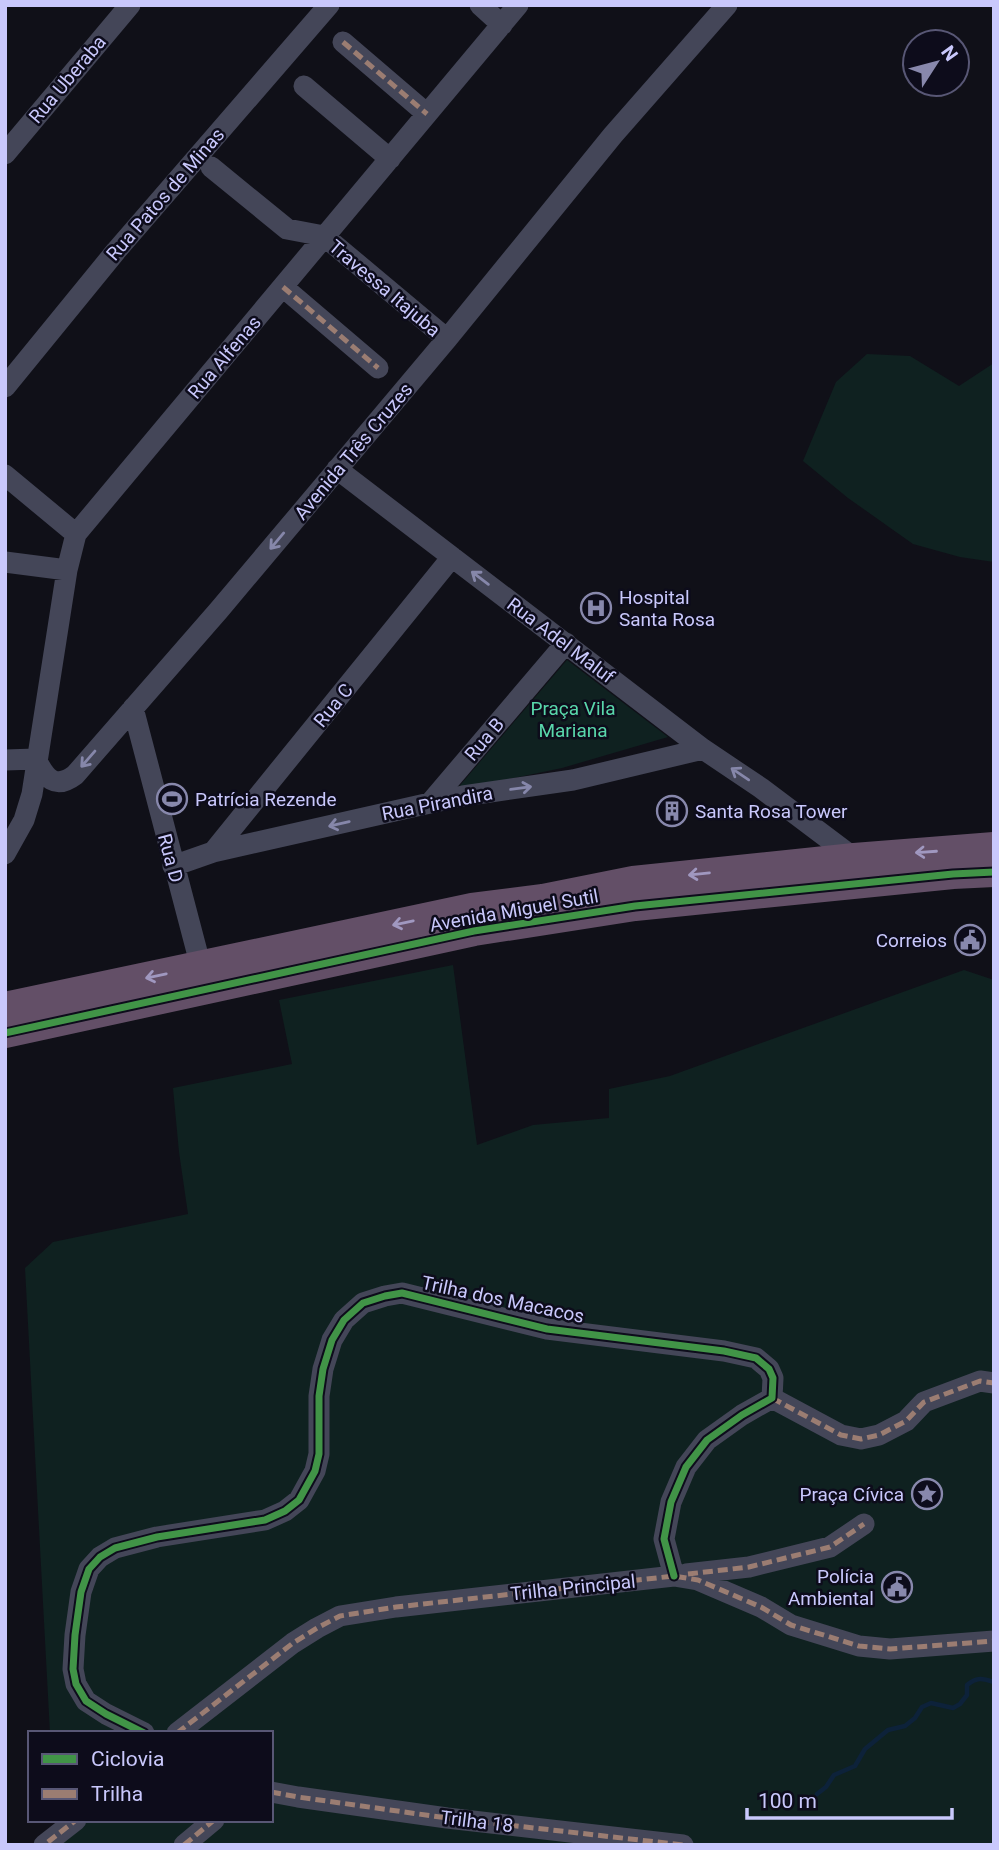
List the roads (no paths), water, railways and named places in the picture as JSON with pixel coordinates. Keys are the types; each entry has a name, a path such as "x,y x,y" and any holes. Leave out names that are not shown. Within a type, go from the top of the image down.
{"highway":[{"name":"Avenida Miguel Sutil","path":"5,1007 472,908 543,899 633,881 854,858 994,847"},
{"name":"Avenida Miguel Sutil","path":"5,1033 474,931 635,906 994,872"}],"street":[{"name":"Rua Uberaba","path":"5,154 130,5"},
{"name":"Rua Patos de Minas","path":"5,387 116,251 329,5"},
{"path":"480,5 502,24"},
{"name":"Rua Alfenas","path":"36,759 66,570 76,534 519,5"},
{"name":"Avenida Três Cruzes","path":"36,759 45,776 60,783 75,775 219,610 447,339 613,135 727,5"},
{"path":"343,42 427,114"},
{"path":"304,86 390,159"},
{"path":"211,167 287,229 324,236"},
{"name":"Travessa Itajuba","path":"324,236 447,339"},
{"path":"283,286 378,368"},
{"name":"Rua Adel Maluf","path":"337,469 703,748 854,858"},
{"path":"5,475 76,534"},
{"name":"Rua C","path":"213,852 452,557"},
{"path":"5,562 66,570"},
{"name":"Rua B","path":"430,803 566,643"},
{"name":"Rua D","path":"133,708 201,967"},
{"name":"Rua Pirandira","path":"173,866 213,852 430,803 573,780 703,748"},
{"path":"5,760 36,759 32,794 23,820 5,854"},
{"name":"Trilha dos Macacos","path":"140,1731 86,1701 76,1684 73,1669 75,1636 80,1592 89,1569 100,1557 115,1548 157,1537 265,1520 285,1511 299,1500 314,1471 319,1454 319,1396 329,1349 344,1320 363,1303 402,1293 547,1329 724,1351 756,1358 769,1369 773,1378 772,1398"},
{"path":"864,1524 830,1547 749,1567 674,1576 664,1539 671,1502 687,1466 707,1440 772,1398 841,1435 860,1439 879,1434 906,1421 925,1402 980,1381 994,1382"},
{"name":"Trilha Principal","path":"180,1731 293,1643 317,1628 340,1616 396,1606 674,1576 698,1580 761,1607 791,1625 859,1646 901,1648 994,1641"},
{"name":"Trilha 18","path":"273,1792 447,1818 683,1845"},
{"path":"46,1843 73,1822"},
{"path":"184,1845 212,1822"}],"waterway":[{"path":"817,1794 834,1775 855,1766 865,1749 888,1730 905,1726 915,1718 922,1707 931,1703 953,1708 967,1695 967,1685 971,1682 980,1679 994,1682"}],"place":[{"name":"Hospital Santa Rosa","path":"596,608"},
{"name":"Patrícia Rezende","path":"172,799"},
{"name":"Santa Rosa Tower","path":"672,811"},
{"name":"Correios","path":"970,940"},
{"name":"Praça Cívica","path":"927,1494"},
{"name":"Polícia Ambiental","path":"897,1587"}],"park label":[{"name":"Praça Vila Mariana","path":"573,719"}]}
